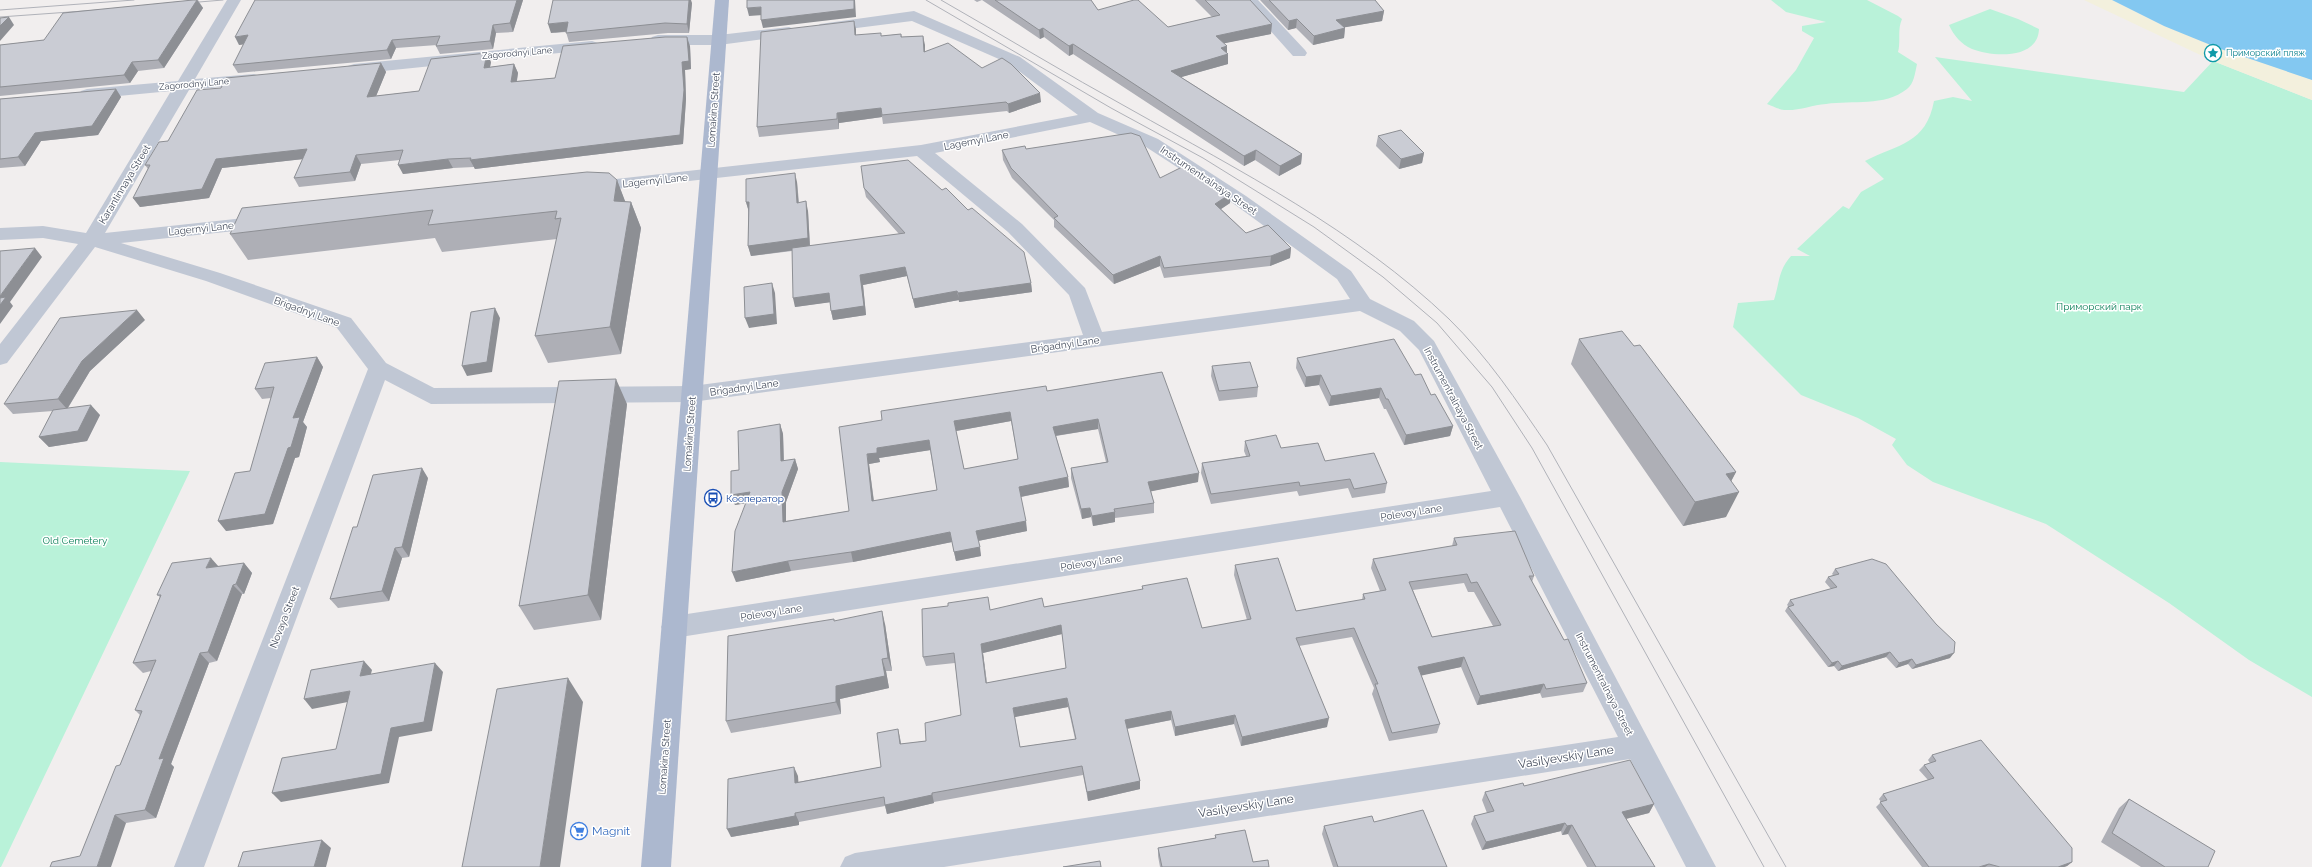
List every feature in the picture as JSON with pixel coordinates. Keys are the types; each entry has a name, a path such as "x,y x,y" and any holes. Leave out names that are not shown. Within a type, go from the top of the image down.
{"main road":[{"name":"Lomakina Street","path":"656,867 722,0"}],"street":[{"name":"Karantinnaya Street","path":"0,358 91,240 234,0"},
{"path":"1250,0 1299,53"},
{"name":"Instrumentralnaya Street","path":"719,40 914,16 1014,60 1092,117 1152,143 1240,200 1344,275 1362,304 1407,326 1428,346 1508,497 1636,746 1701,867"},
{"path":"644,41 668,39 719,40"},
{"name":"Zagorodnyi Lane","path":"342,70 604,45"},
{"name":"Zagorodnyi Lane","path":"69,96 271,77"},
{"name":"Lagernyi Lane","path":"574,189 921,150 1092,117"},
{"path":"921,150 1015,228 1078,293 1095,340"},
{"name":"Lagernyi Lane","path":"0,234 43,232 91,240 281,220"},
{"name":"Brigadnyi Lane","path":"91,240 213,277 344,323 380,368 431,396 692,394 1362,304"},
{"name":"Novaya Street","path":"190,867 380,368"},
{"name":"Polevoy Lane","path":"674,627 1508,497"},
{"name":"Vasilyevskiy Lane","path":"855,867 1636,746"}],"green space":[{"path":"1771,0 1867,0 1898,16 1902,19 1898,52 1917,64 1911,84 1907,89 1898,95 1878,101 1826,104 1790,110 1782,110 1767,104 1796,70 1814,38 1802,31 1802,26 1826,22 1786,12"},
{"path":"1990,9 2018,19 2039,29 2037,39 2031,46 2023,51 2013,54 1991,54 1972,49 1964,45 1953,33 1949,25"},
{"name":"Приморский парк","path":"1935,57 2184,92 2213,61 2312,100 2312,697 2249,660 2169,603 2046,524 1933,482 1907,465 1892,445 1896,439 1858,418 1801,395 1733,327 1738,303 1774,300 1781,272 1791,256 1810,256 1797,249 1843,206 1849,209 1861,192 1884,179 1865,161 1909,141 1924,126 1930,115 1934,101 1953,97 1972,101"},
{"name":"Old Cemetery","path":"0,462 190,471 1,867 0,867"}],"sand":[{"name":"Приморский пляж","path":"2084,0 2112,0 2164,26 2312,80 2312,100 2213,61"}],"water":[{"path":"2112,0 2312,0 2312,80 2218,48 2164,26"}],"building":[{"path":"197,0 158,60 132,62 124,75 0,87 0,45 44,40 63,13"},
{"path":"255,0 517,0 510,23 493,25 490,41 436,46 440,36 392,40 387,50 233,65 248,35 235,37"},
{"path":"553,0 689,0 687,24 665,23 566,33 568,22 548,24"},
{"path":"747,0 854,0 854,9 761,20 761,7 747,8"},
{"path":"995,0 1091,0 1098,10 1138,0 1168,27 1220,15 1205,0 1250,0 1272,24 1216,36 1227,46 1221,48 1228,54 1171,71 1302,154 1280,166 1256,150 1244,156 1073,44 1069,46 1043,28 1039,30"},
{"path":"1269,0 1375,0 1384,11 1336,20 1345,28 1314,36 1297,19 1289,21"},
{"path":"9,17 0,26 0,18"},
{"path":"854,21 855,35 881,33 881,36 901,34 901,37 923,36 924,52 948,43 982,68 1002,58 1011,64 1040,93 1008,104 1006,102 882,115 881,108 837,113 837,119 757,127 761,32"},
{"path":"665,37 687,37 689,61 682,62 684,90 680,135 470,160 471,158 448,159 398,165 403,150 356,155 350,172 294,178 307,149 216,159 202,189 133,198 150,165 145,165 159,142 168,141 197,90 221,88 226,78 381,63 367,97 419,91 431,59 487,53 484,68 514,64 511,82 555,78 563,46"},
{"path":"116,89 92,126 35,133 18,157 0,159 0,99"},
{"path":"1401,130 1424,153 1401,159 1378,136"},
{"path":"1131,133 1140,136 1160,178 1184,166 1230,194 1215,204 1246,233 1268,225 1291,248 1271,256 1164,268 1160,256 1113,275 1054,218 1058,216 1011,168 1002,150 1025,146 1026,149"},
{"path":"908,160 942,190 946,188 968,210 972,208 1024,252 1031,283 958,293 957,291 913,299 905,267 860,275 864,306 831,311 829,293 793,298 792,248 905,233 864,188 861,166"},
{"path":"587,172 609,173 617,180 614,201 631,202 610,327 535,336 561,218 555,219 557,211 428,225 433,210 230,234 242,208"},
{"path":"795,173 797,203 806,201 808,238 748,246 749,202 746,202 746,179"},
{"path":"35,248 0,296 0,251"},
{"path":"772,283 774,314 745,318 744,287"},
{"path":"6,297 0,305 0,298"},
{"path":"495,308 487,362 462,366 471,312"},
{"path":"137,310 82,361 58,399 4,404 60,318"},
{"path":"1622,331 1634,346 1640,345 1736,472 1726,474 1739,492 1695,502 1579,339"},
{"path":"1394,339 1415,375 1421,374 1431,395 1435,394 1453,426 1406,435 1381,388 1331,396 1321,375 1306,377 1297,358"},
{"path":"317,357 293,418 300,417 291,447 288,448 265,514 218,521 235,473 250,471 274,387 255,389 265,363"},
{"path":"1250,362 1258,387 1219,391 1212,366"},
{"path":"1162,372 1199,473 1148,482 1154,503 1114,509 1115,512 1092,516 1090,508 1081,509 1071,468 1108,462 1098,419 1053,427 1068,477 1019,487 1026,521 976,531 980,547 954,552 950,532 851,552 788,561 732,572 735,531 750,492 731,495 731,471 739,470 738,431 780,424 781,461 795,459 782,492 783,522 849,511 839,427 882,420 881,411 1046,386 1047,391","holes":["1010,412 1018,459 964,469 954,421","929,440 937,490 872,501 867,454 877,453 877,448"]},
{"path":"616,379 588,595 519,606 559,381"},
{"path":"91,405 78,431 39,437 53,410"},
{"path":"1276,435 1281,448 1318,443 1325,461 1374,453 1387,483 1354,489 1350,479 1300,486 1299,482 1211,494 1202,463 1250,456 1245,441"},
{"path":"422,468 402,547 395,548 382,591 330,599 353,527 357,527 373,475"},
{"path":"1515,531 1534,576 1529,576 1564,640 1568,639 1587,683 1546,689 1544,684 1480,696 1464,657 1418,667 1440,724 1392,733 1375,684 1378,684 1354,628 1296,638 1329,718 1242,737 1235,715 1175,727 1171,711 1125,720 1140,781 1087,792 1082,766 932,793 932,795 885,805 884,797 795,813 795,816 727,829 728,779 794,767 795,783 881,767 877,733 898,729 900,744 926,741 925,723 961,715 954,653 923,657 922,609 948,606 948,603 988,597 990,610 1042,598 1044,607 1143,589 1142,586 1187,578 1202,628 1251,619 1235,565 1278,558 1296,611 1365,599 1363,594 1386,590 1373,559 1457,545 1454,538","holes":["1467,574 1471,583 1477,582 1501,625 1432,637 1409,582","1061,625 1066,668 986,683 981,644","1067,698 1076,739 1020,747 1013,708"]},
{"path":"211,558 206,568 244,563 236,584 233,585 208,652 200,653 159,759 164,758 145,810 115,815 97,867 50,867 52,862 80,856 116,766 120,765 142,711 135,710 156,660 133,663 161,595 157,595 172,563"},
{"path":"1872,559 1886,564 1936,624 1955,642 1954,653 1916,665 1912,659 1899,663 1890,652 1842,666 1838,661 1832,663 1788,607 1794,605 1790,600 1837,587 1828,577 1839,574 1835,569"},
{"path":"882,611 888,658 882,659 885,676 836,686 836,702 726,721 728,636 834,619 834,621"},
{"path":"364,661 360,676 435,663 424,722 391,728 381,774 272,793 282,758 336,749 350,691 304,699 311,670"},
{"path":"568,678 540,867 462,867 497,689"},
{"path":"1981,740 2072,848 2072,862 2058,867 2000,867 1989,864 1979,867 1929,867 1880,802 1887,800 1883,794 1934,778 1924,765 1936,761 1932,755"},
{"path":"1630,760 1654,804 1622,812 1655,867 1596,867 1572,825 1567,826 1565,823 1486,842 1474,816 1494,811 1485,792 1523,783 1524,786"},
{"path":"2129,799 2215,851 2208,867 2165,867 2112,833"},
{"path":"1423,810 1447,867 1338,867 1324,826 1372,816 1374,822"},
{"path":"1245,830 1253,862 1268,860 1269,867 1162,867 1158,848 1216,838 1215,835"},
{"path":"322,840 314,867 238,867 243,852"},
{"path":"1100,861 1101,867 1063,867"}],"tram line":[{"path":"0,10 134,0"},
{"path":"187,3 223,0"},
{"path":"926,0 1111,108 1203,158 1314,227 1383,277 1437,323 1492,387 1532,448 1764,867"},
{"path":"941,0 1082,82 1255,179 1296,204 1375,257 1413,287 1463,333 1501,379 1547,445 1786,867"},
{"path":"0,17 98,10"}],"place":[{"name":"Приморский пляж","path":"2213,53"},
{"name":"Кооператор","path":"713,498"},
{"name":"Magnit","path":"579,831"}]}
